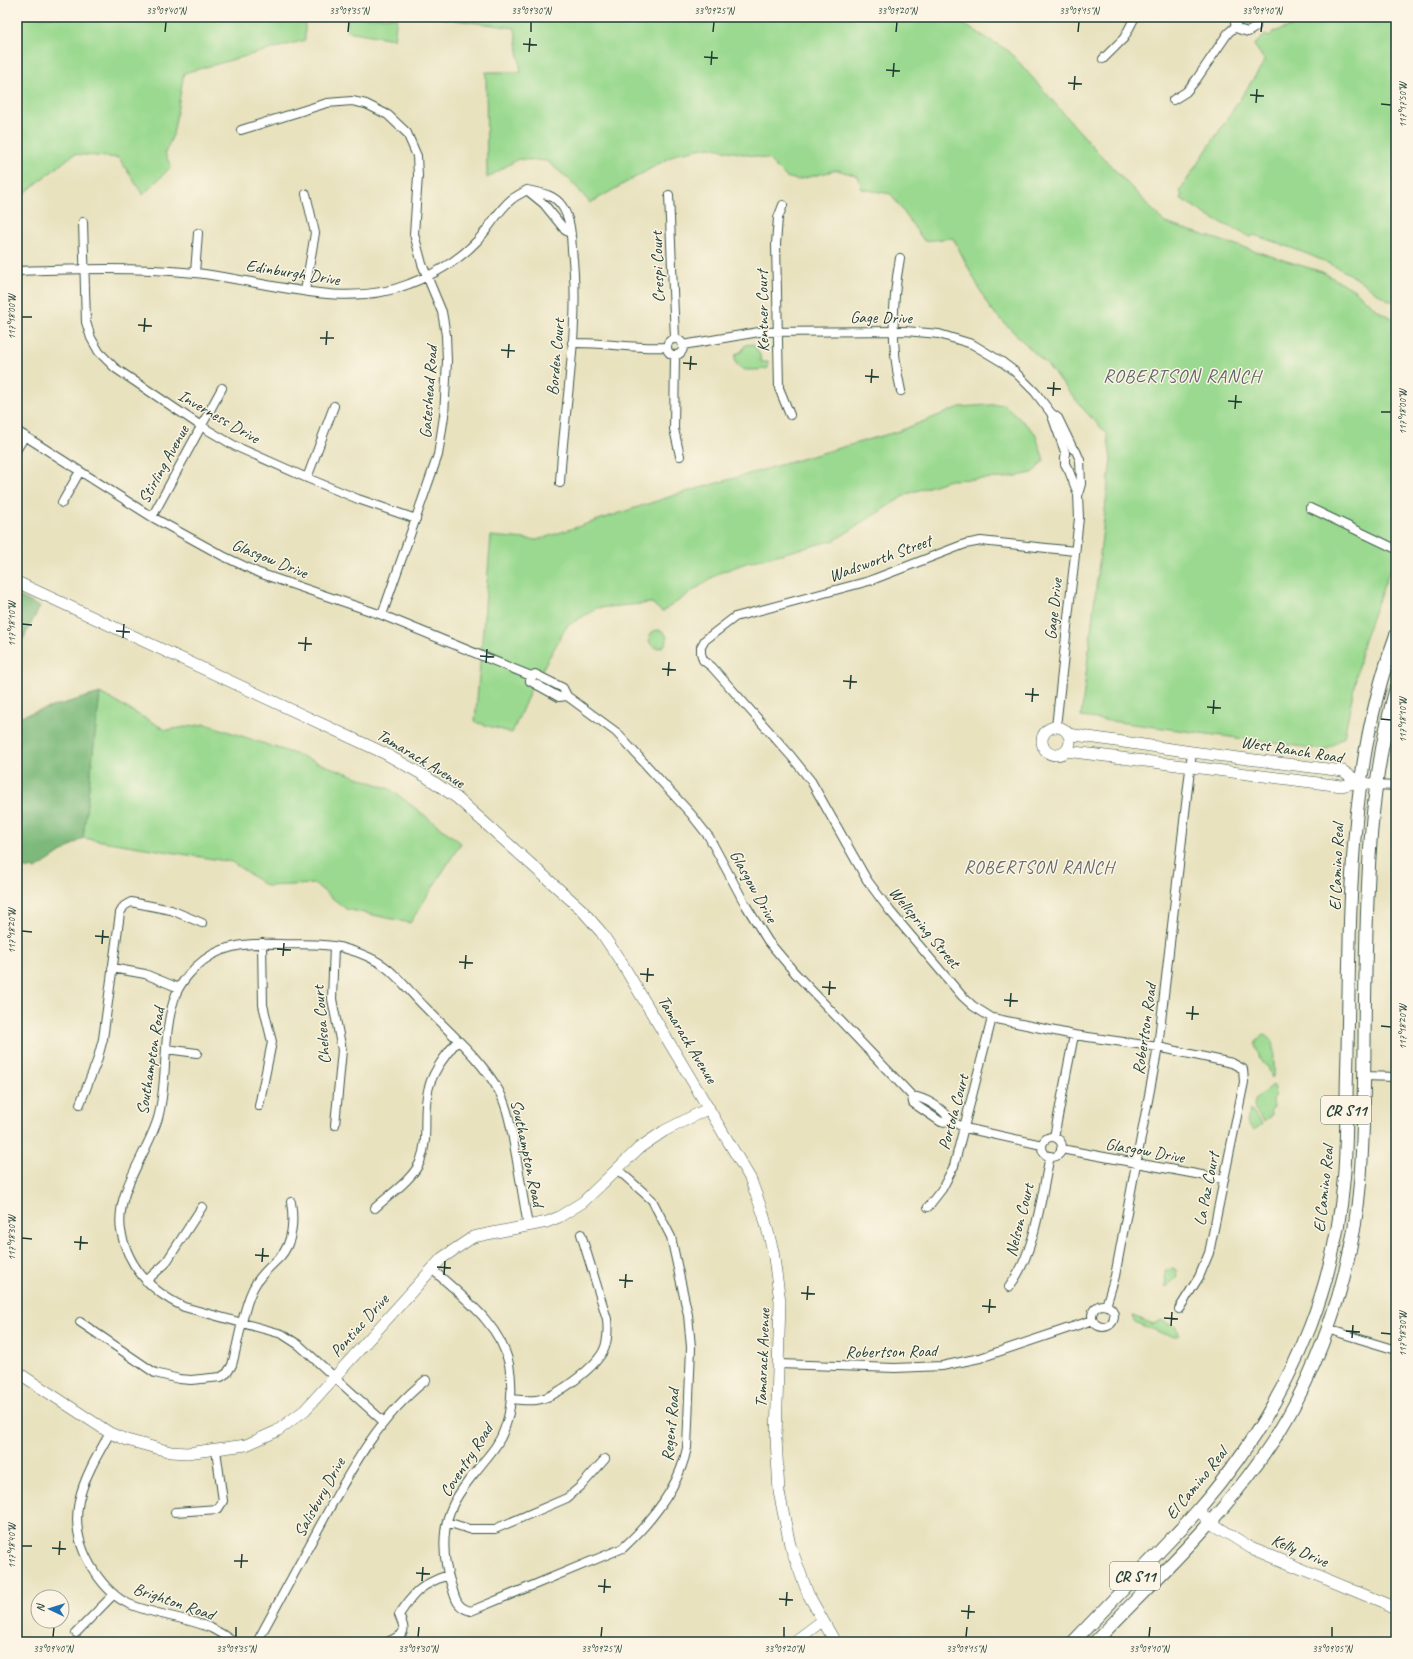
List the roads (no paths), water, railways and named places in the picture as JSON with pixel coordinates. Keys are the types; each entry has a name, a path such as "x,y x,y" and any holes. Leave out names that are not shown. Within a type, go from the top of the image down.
{"main road":[{"name":"Tamarack Avenue","path":"17,582 384,753 425,776 458,798 581,909 601,932 623,965 750,1178 763,1213 773,1250 781,1315 776,1438 779,1492 790,1545 808,1594 835,1642"},
{"name":"El Camino Real","path":"1073,1642 1198,1510 1245,1449 1280,1393 1310,1328 1330,1262 1344,1176 1352,866 1359,782 1366,743 1387,660 1396,635"},
{"name":"El Camino Real","path":"1095,1642 1210,1522 1261,1460 1312,1368 1327,1329 1346,1266 1355,1220 1360,1183 1369,847 1375,784 1396,688"},
{"path":"1056,727 1061,728 1068,734 1070,743 1066,751 1062,754 1048,754 1042,746 1041,742 1047,729 1056,727"},
{"name":"West Ranch Road","path":"1068,734 1192,752 1343,771 1359,782"},
{"name":"West Ranch Road","path":"1066,751 1342,786 1359,782"},
{"path":"1359,782 1375,784"},
{"name":"Pontiac Drive","path":"17,1372 110,1433 127,1440 170,1452 187,1453 246,1445 277,1431 305,1410 432,1269 452,1250 473,1237 547,1222 559,1217 583,1202 639,1148 664,1131 709,1108"},
{"name":"Kelly Drive","path":"1198,1510 1210,1522 1251,1548 1396,1608"},
{"path":"794,1642 822,1621"}],"street":[{"path":"1103,59 1124,38 1135,17"},
{"path":"1235,17 1236,26 1241,31 1251,32 1256,27 1257,17"},
{"path":"1173,100 1186,92 1228,33 1236,26"},
{"name":"Gateshead Road","path":"241,130 327,103 352,101 366,104 388,115 407,134 417,156 418,176 414,234 422,264 428,275 442,312 447,361 444,416 438,455 382,615"},
{"path":"527,190 558,219 565,230 571,234"},
{"name":"Edinburgh Drive","path":"17,270 85,268 139,269 195,273 339,295 373,295 408,285 456,258 477,241 511,200 527,190"},
{"name":"Borden Court","path":"527,190 548,194 557,201 571,228 575,283 572,344 560,483"},
{"path":"305,291 315,233 306,194"},
{"name":"Crespi Court","path":"669,195 675,338"},
{"name":"Kentner Court","path":"783,205 778,218 776,244 779,388 790,415"},
{"path":"558,219 564,212"},
{"name":"Inverness Drive","path":"83,222 86,322 91,338 98,352 115,368 201,426 235,446 358,499 416,519"},
{"path":"195,273 198,233"},
{"path":"900,258 897,274 894,332 895,364 902,391"},
{"name":"Gage Drive","path":"683,345 753,332 905,331 940,334 977,346 1002,362 1025,381 1051,413 1069,450 1065,464 1078,494 1079,518 1056,727"},
{"path":"675,338 680,340 683,345 682,351 675,355 670,354 666,347 670,340 675,338"},
{"path":"572,344 585,343 646,348 666,347"},
{"path":"675,355 674,429 680,456"},
{"name":"Stirling Avenue","path":"152,517 222,388"},
{"path":"307,478 334,406"},
{"name":"Glasgow Drive","path":"17,431 152,517 223,556 259,573 382,615 531,676 530,681 557,696 567,696 616,732 691,814 709,837 745,904 768,941 795,973 912,1096 913,1103 941,1122 951,1121"},
{"path":"17,449 25,436"},
{"name":"Gage Drive","path":"1069,450 1076,451 1080,460 1081,484 1078,494"},
{"path":"62,503 80,471"},
{"path":"1310,508 1396,549"},
{"name":"Wadsworth Street","path":"705,640 735,617 869,581 964,544 981,541 1075,551"},
{"name":"Wellspring Street","path":"705,640 701,653 703,660 712,667 791,756 811,781 867,880 890,911 962,996 973,1006 992,1018 1074,1035 1158,1047 1232,1063 1243,1068"},
{"name":"Robertson Road","path":"1106,1306 1115,1276 1138,1164 1158,1047 1192,752"},
{"path":"1375,784 1396,786"},
{"path":"80,1104 97,1062 103,1039 120,913 124,906 131,902 171,910 202,923"},
{"name":"Southampton Road","path":"384,1422 299,1345 282,1334 243,1322 184,1307 169,1300 146,1281 135,1268 127,1252 121,1230 120,1212 125,1193 147,1147 158,1118 167,1032 176,994 187,977 207,958 227,948 250,943 341,947 362,954 387,968 458,1040 491,1078 500,1093 510,1122 528,1226"},
{"path":"259,1106 272,1042 263,1005 262,943"},
{"name":"Chelsea Court","path":"334,946 332,1000 342,1050 335,1126"},
{"path":"112,968 145,974 179,988"},
{"name":"Portola Court","path":"928,1207 942,1189 954,1166 965,1128 992,1018"},
{"path":"1054,1137 1074,1035"},
{"path":"375,1208 409,1177 419,1163 427,1140 427,1095 432,1076 458,1040"},
{"path":"166,1050 197,1053"},
{"name":"La Paz Court","path":"1179,1309 1199,1277 1209,1253 1244,1082 1243,1068"},
{"path":"1364,1076 1396,1077"},
{"name":"Glasgow Drive","path":"912,1096 919,1097 943,1111 951,1121 965,1128 1042,1145"},
{"path":"927,1112 932,1105"},
{"path":"1054,1137 1060,1141 1061,1150 1057,1155 1050,1156 1043,1151 1042,1145 1048,1138 1054,1137"},
{"name":"Glasgow Drive","path":"1061,1150 1223,1179"},
{"name":"Nelson Court","path":"1008,1288 1018,1275 1028,1255 1050,1156"},
{"name":"Regent Road","path":"448,1576 458,1605 464,1610 471,1611 623,1548 638,1535 675,1485 684,1464 687,1448 691,1347 688,1315 671,1237 652,1200 617,1169"},
{"path":"80,1322 154,1373 178,1379 191,1380 221,1377 227,1373 232,1365 250,1297 255,1285 264,1272 281,1256 288,1244 291,1234 293,1213 291,1202"},
{"path":"146,1281 165,1264 202,1207"},
{"path":"511,1399 537,1400 558,1392 599,1359 605,1348 608,1334 607,1319 581,1234"},
{"name":"Coventry Road","path":"432,1269 486,1319 506,1353 509,1366 511,1399 505,1429 496,1446 464,1487 452,1507 447,1522 444,1551 448,1576"},
{"path":"1100,1305 1111,1308 1114,1314 1110,1324 1101,1326 1093,1320 1095,1309 1100,1305"},
{"name":"Robertson Road","path":"779,1364 895,1368 942,1366 980,1358 1093,1320"},
{"path":"1327,1329 1396,1350"},
{"name":"Salisbury Drive","path":"257,1642 356,1459 384,1422 412,1391 426,1380"},
{"name":"Brighton Road","path":"110,1433 87,1473 80,1496 77,1518 78,1532 85,1558 100,1581 128,1604 211,1628 234,1642"},
{"path":"175,1512 218,1509 223,1501 216,1450"},
{"path":"447,1522 469,1529 495,1529 567,1498 581,1486 605,1459"},
{"path":"388,1642 401,1636 404,1632 404,1627 399,1615 410,1597 429,1582 448,1576"},
{"path":"76,1633 114,1594"}],"district":[{"name":"ROBERTSON RANCH","path":"1182,375"},
{"name":"ROBERTSON RANCH","path":"1039,867"}]}
